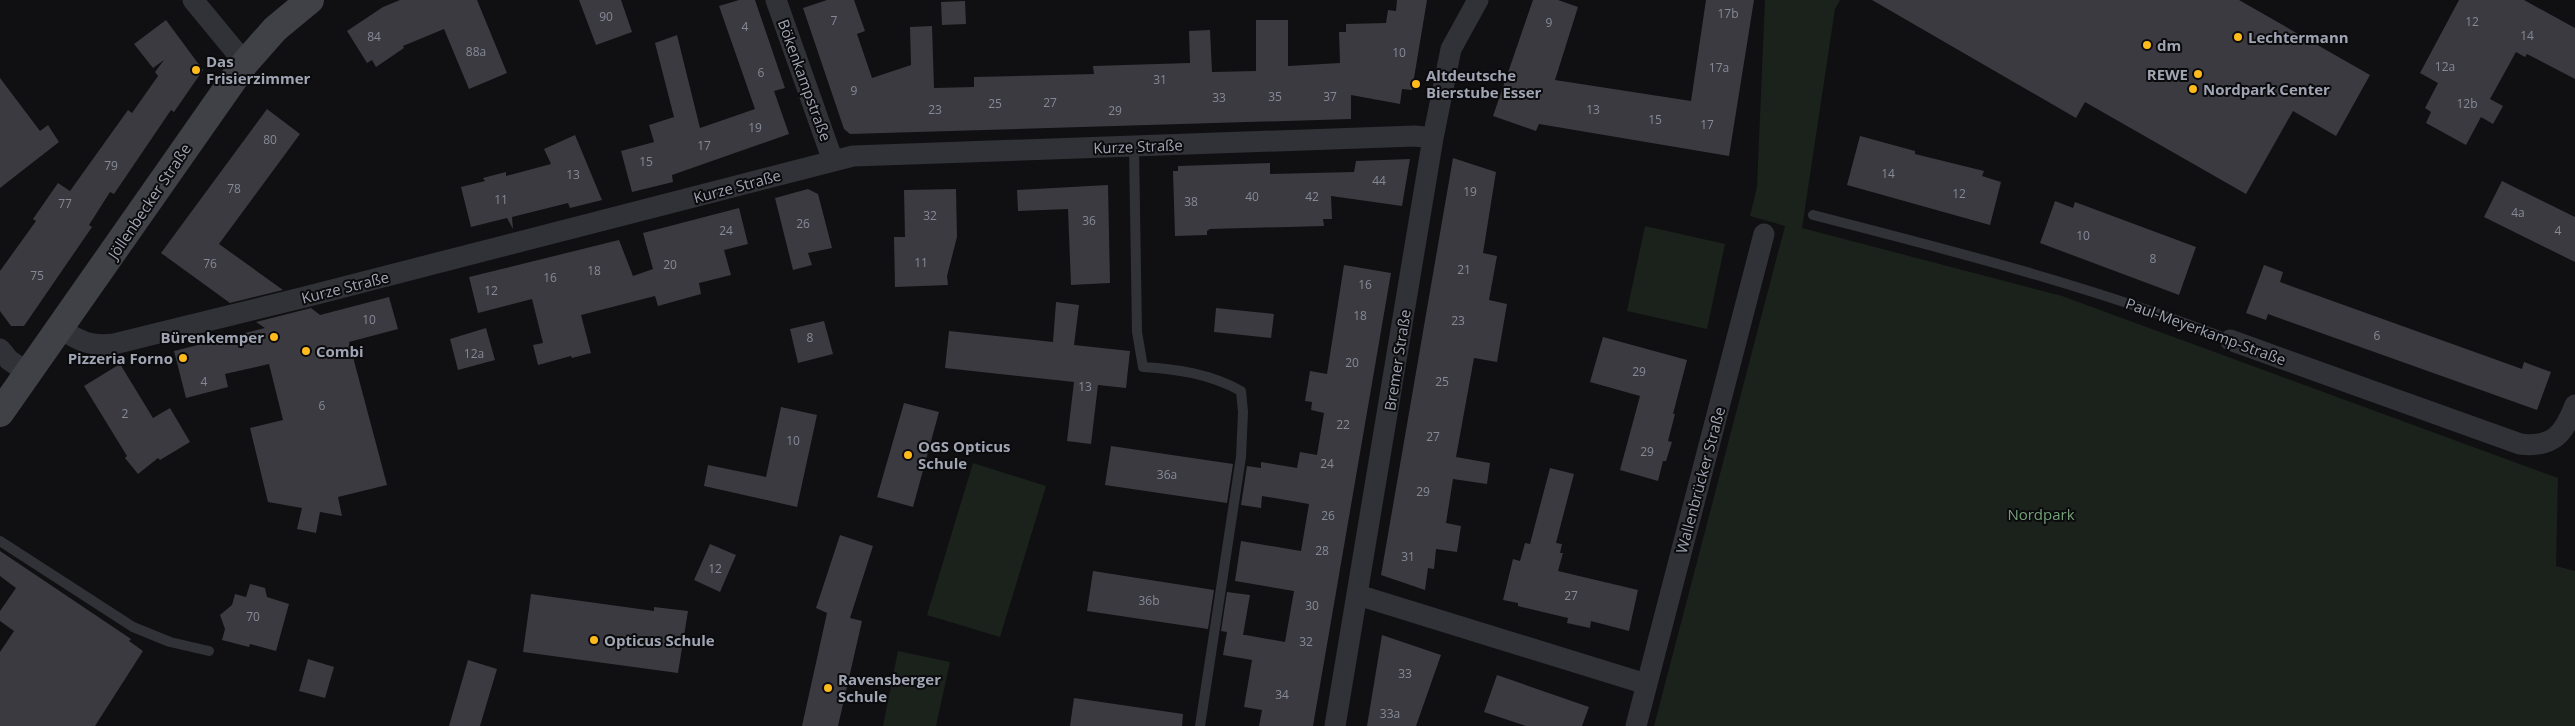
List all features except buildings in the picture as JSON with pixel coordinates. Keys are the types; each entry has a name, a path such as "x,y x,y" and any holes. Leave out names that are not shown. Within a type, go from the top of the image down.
{"main road":[{"name":"Jöllenbecker Straße","path":"0,413 61,329 245,63 275,29 310,0"}],"street":[{"path":"193,0 245,63"},
{"name":"Bökenkampstraße","path":"776,0 833,161"},
{"name":"Bremer Straße","path":"1335,726 1433,138 1451,49 1478,0"},
{"name":"Kurze Straße","path":"61,329 82,343 92,346 114,344 252,311 833,161 872,154 1415,136 1433,138"},
{"name":"Wallenbrücker Straße","path":"1636,726 1764,234"},
{"name":"Paul-Meyerkamp-Straße","path":"2230,340 2520,444 2531,446 2551,440 2566,426 2575,405"},
{"path":"0,349 9,360 28,373"},
{"path":"1358,595 1646,684"}],"lane":[{"path":"1134,146 1137,332 1143,367 1172,368 1223,380 1241,391 1243,412 1241,457 1200,726"},
{"name":"Paul-Meyerkamp-Straße","path":"1813,215 2006,264 2179,320 2230,340"},
{"path":"0,541 133,626 170,642 209,651"}],"green space":[{"name":"Nordpark","path":"1765,0 1840,0 1835,9 1802,228 2062,296 2558,478 2556,566 2575,571 2575,726 1654,726 1785,226 1750,216 1757,187"},
{"path":"1645,226 1725,244 1707,329 1627,311"},
{"path":"973,463 1046,486 1000,637 927,615"},
{"path":"898,651 950,662 936,726 883,726"}],"place":[{"name":"Lechtermann","path":"2238,37"},
{"name":"dm","path":"2147,45"},
{"name":"Das Frisierzimmer","path":"196,70"},
{"name":"REWE","path":"2198,74"},
{"name":"Altdeutsche Bierstube Esser","path":"1416,84"},
{"name":"Nordpark Center","path":"2193,89"},
{"name":"Bürenkemper","path":"274,337"},
{"name":"Combi","path":"306,351"},
{"name":"Pizzeria Forno","path":"183,358"},
{"name":"OGS Opticus Schule","path":"908,455"},
{"name":"Opticus Schule","path":"594,640"},
{"name":"Ravensberger Schule","path":"828,688"}]}
